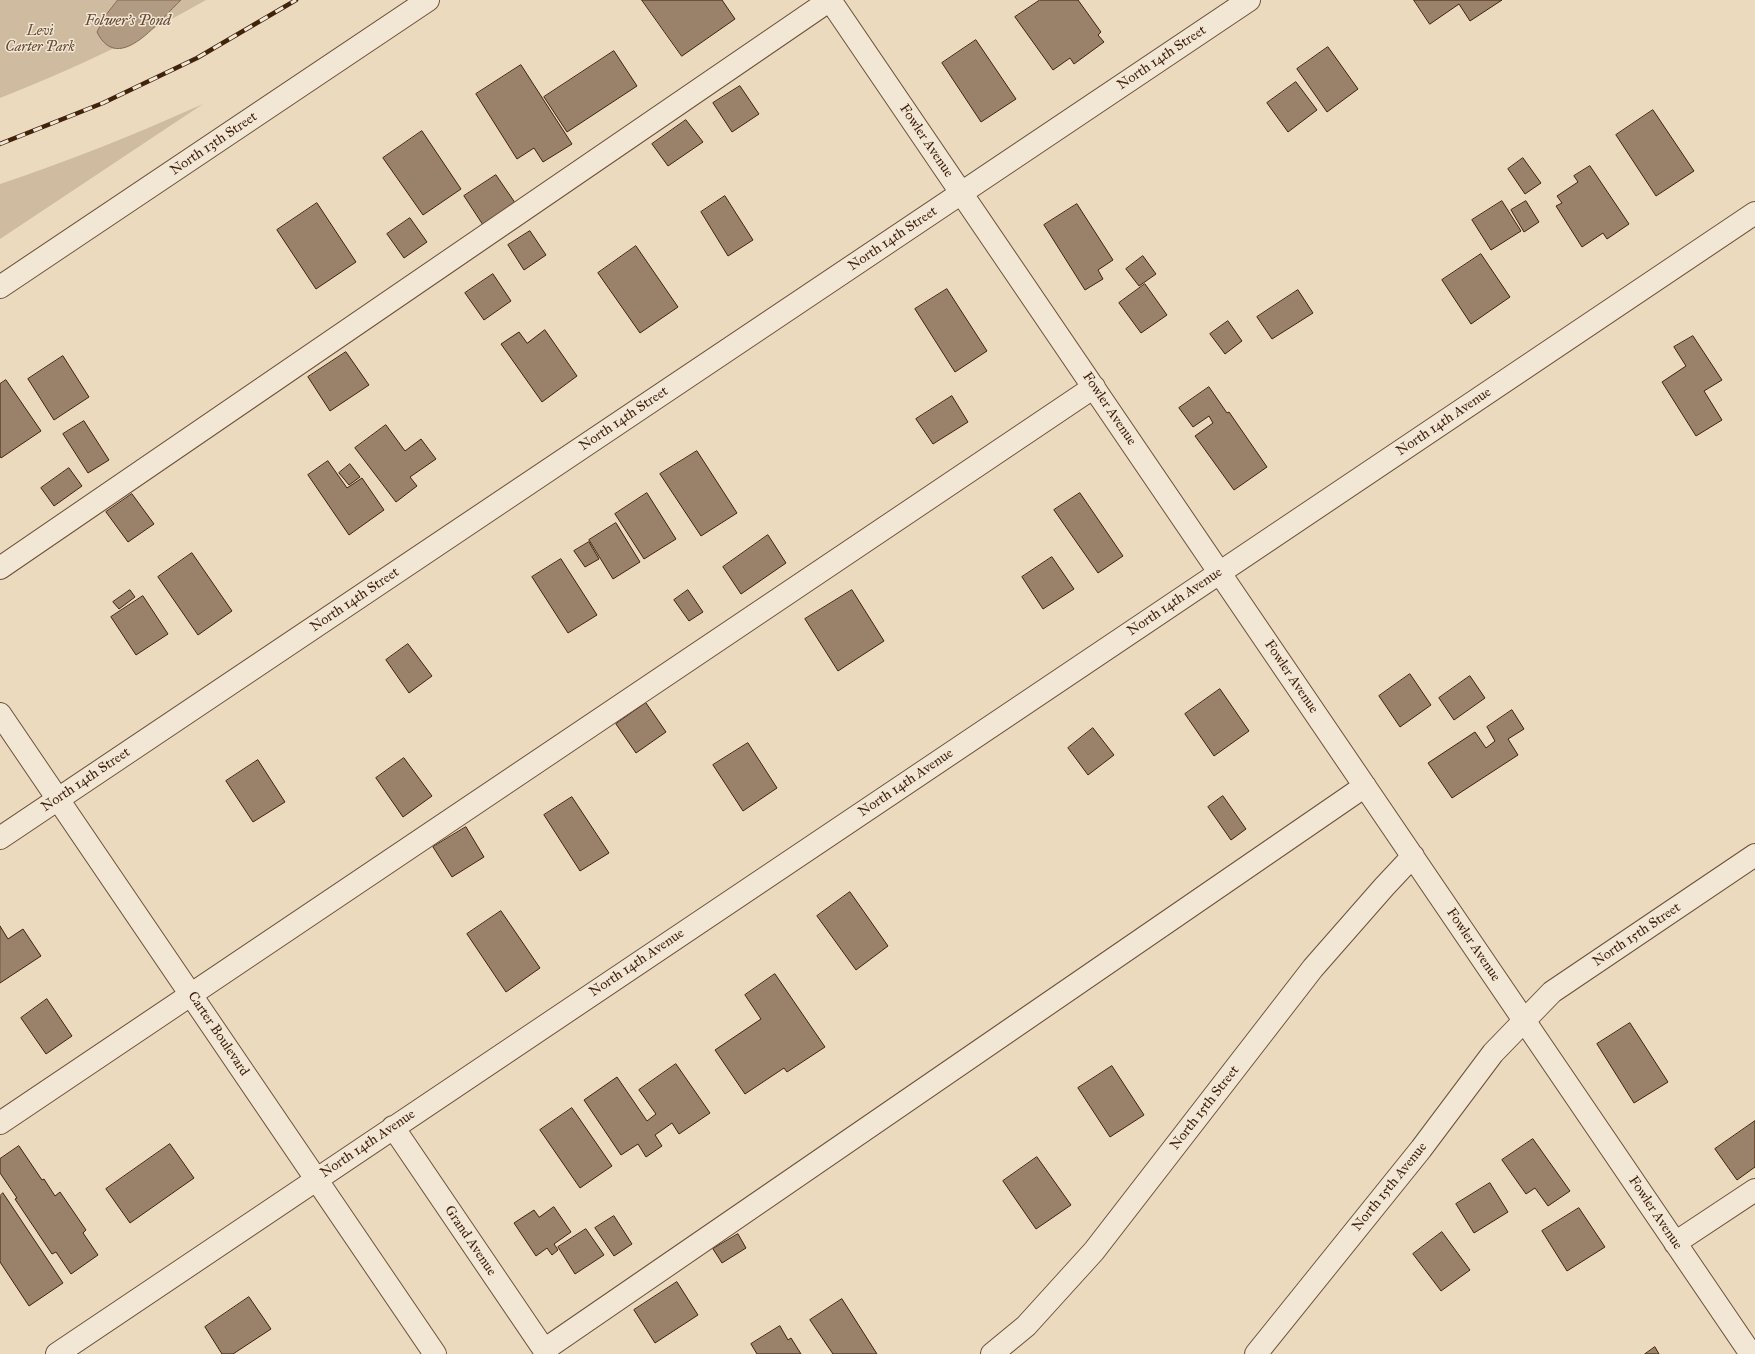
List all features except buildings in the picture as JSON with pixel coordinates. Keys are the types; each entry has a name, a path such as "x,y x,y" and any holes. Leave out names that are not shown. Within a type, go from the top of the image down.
{"street":[{"name":"North 13th Street","path":"0,287 428,0"},
{"name":"Fowler Avenue","path":"830,0 1751,1354"},
{"path":"3,560 830,0"},
{"name":"North 14th Street","path":"0,838 1249,0"},
{"name":"North 14th Avenue","path":"57,1354 316,1180 392,1127 1755,213"},
{"path":"0,1123 1094,387"},
{"name":"Carter Boulevard","path":"0,714 435,1354"},
{"path":"546,1352 1365,786"},
{"name":"North 15th Street","path":"992,1354 1026,1326 1094,1251 1313,968 1384,886 1413,856"},
{"name":"North 15th Street","path":"1524,1020 1552,992 1755,856"},
{"name":"North 15th Avenue","path":"1256,1354 1421,1149 1493,1053 1524,1020"},
{"name":"Grand Avenue","path":"392,1127 546,1352"},
{"path":"1675,1243 1755,1190"}],"green space":[{"name":"Levi Carter Park","path":"0,0 206,0 104,53 0,98"},
{"path":"203,104 0,239 0,184 102,147"}],"water":[{"name":"Folwer's Pond","path":"118,0 181,0 140,40 128,46 117,49 106,44 97,32 106,15"}],"railway":[{"path":"0,144 103,103 197,58 296,0"}]}
